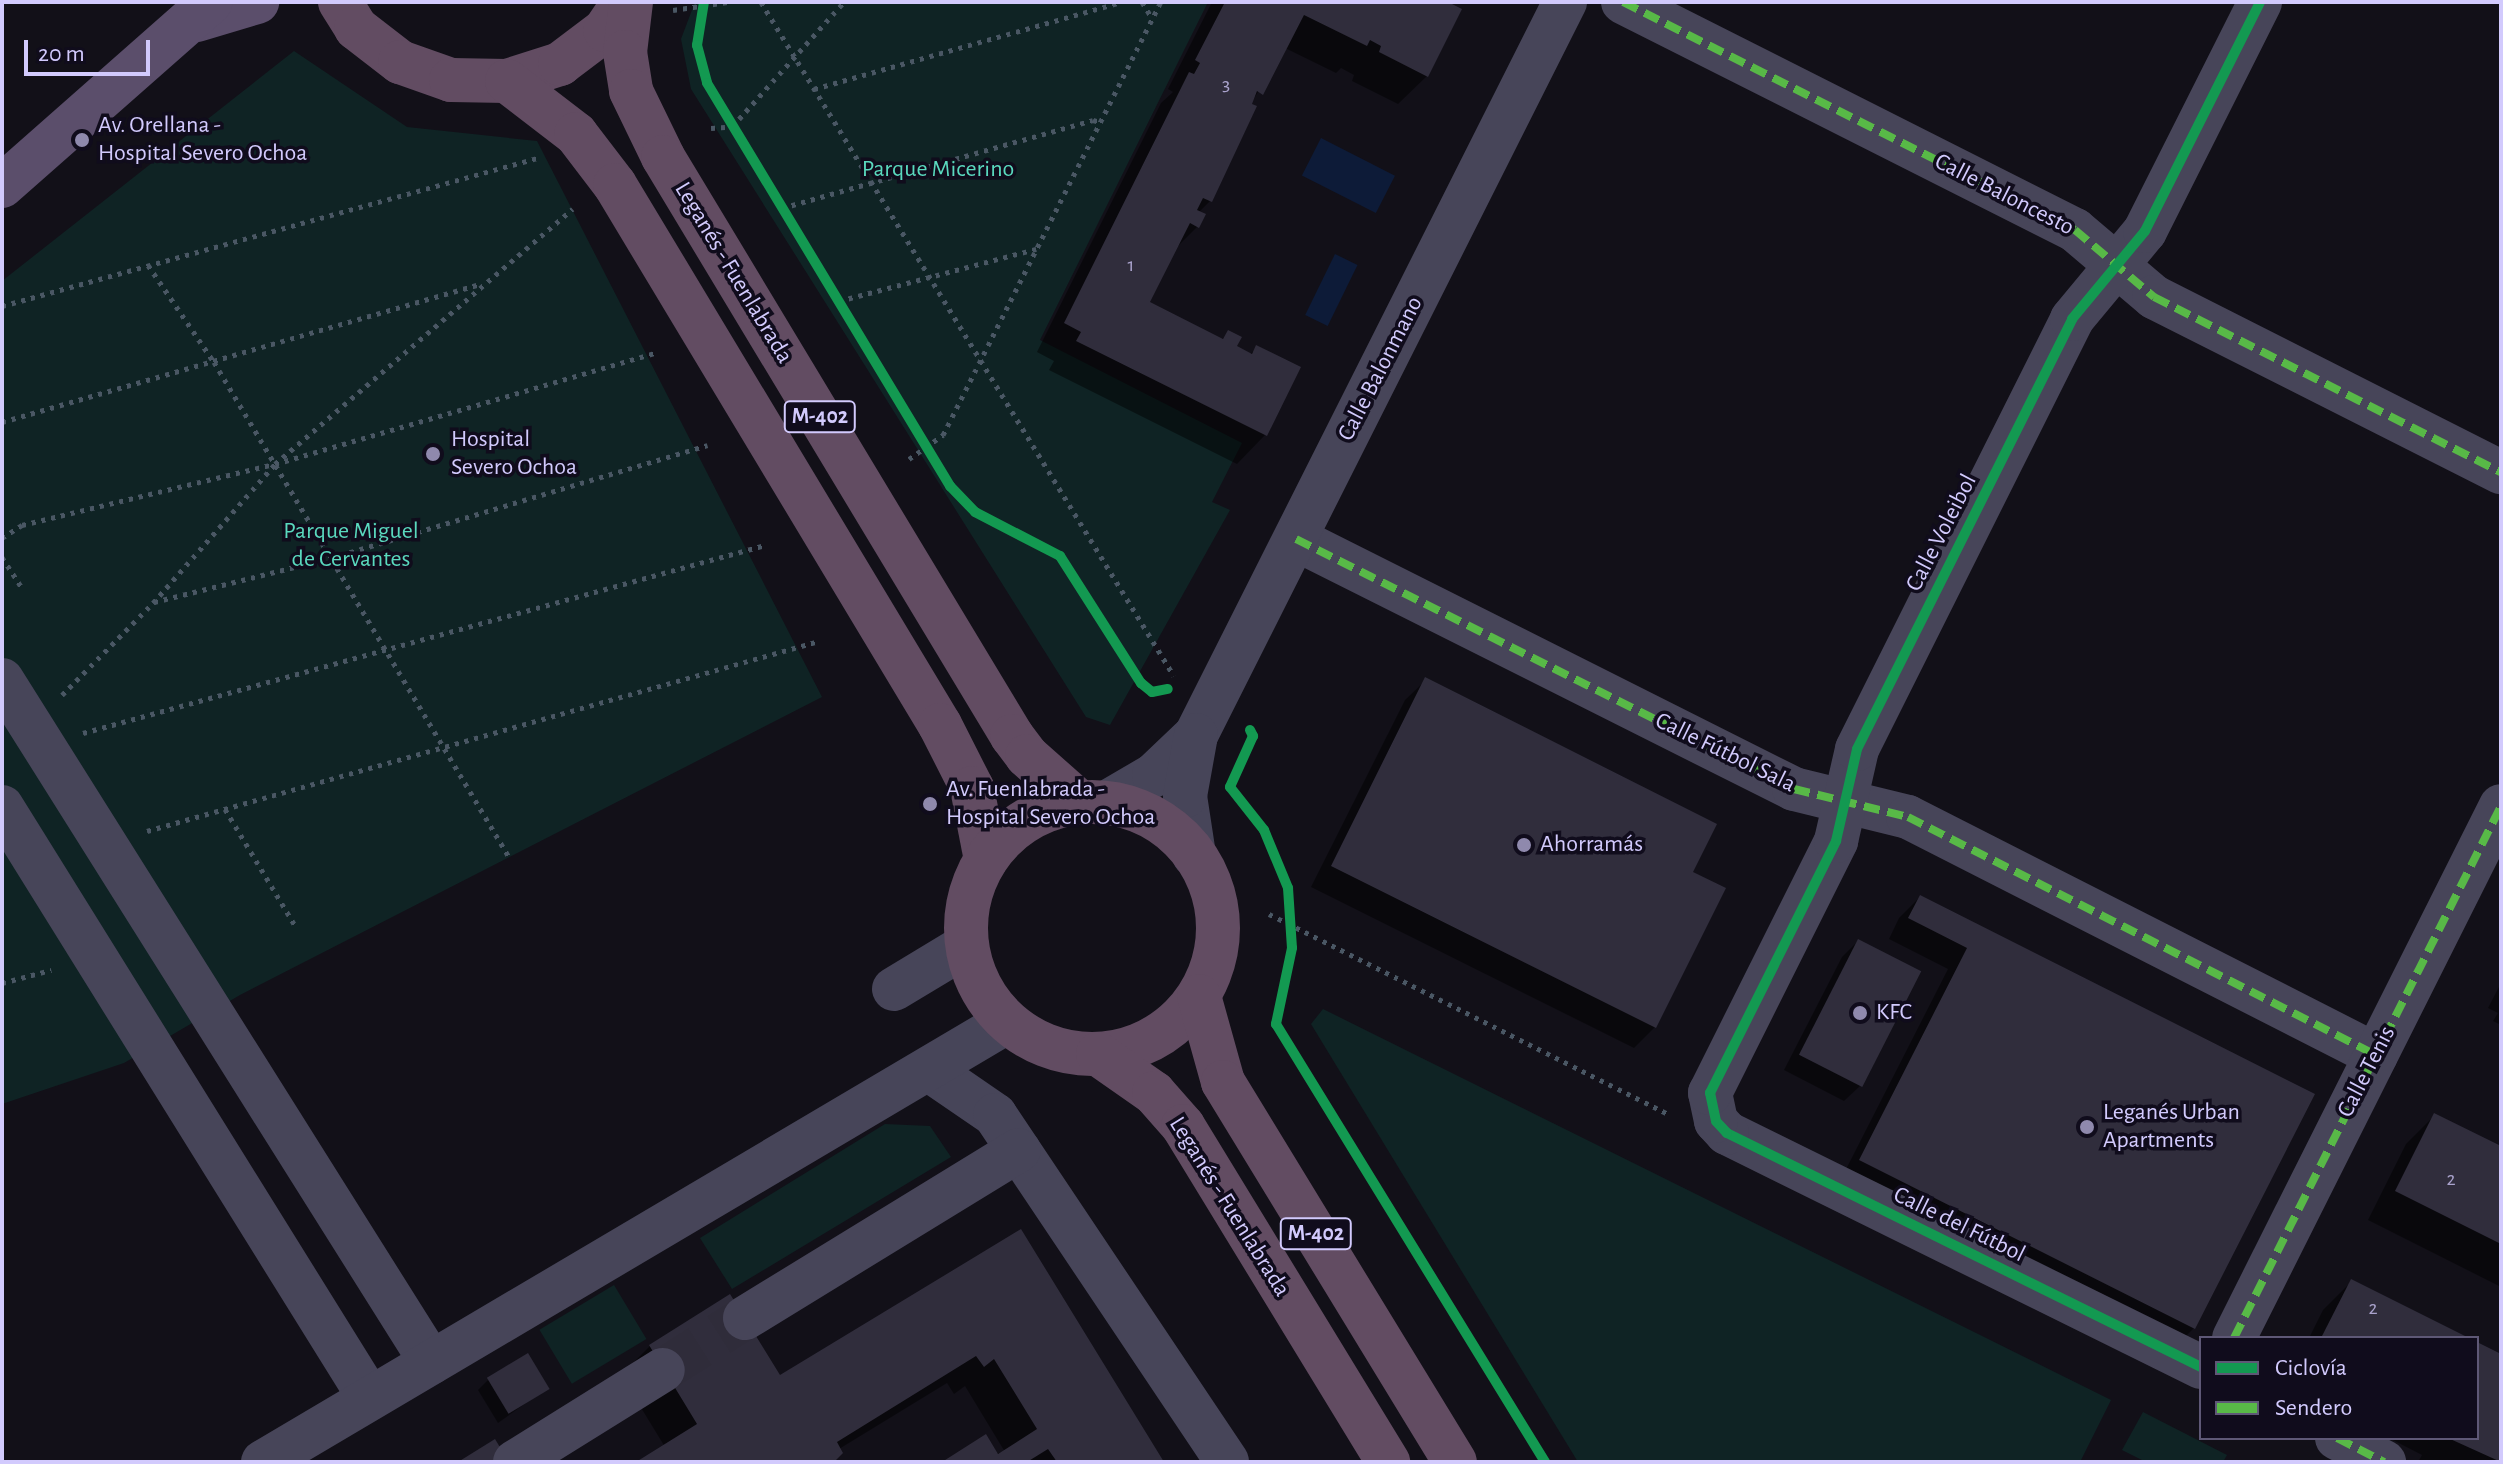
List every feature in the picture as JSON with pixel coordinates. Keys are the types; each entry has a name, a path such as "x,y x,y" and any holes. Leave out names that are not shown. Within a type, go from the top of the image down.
{"highway":[{"path":"340,2 356,28 400,62 451,80 507,81 560,64 605,30 624,2"},
{"name":"Leganés - Fuenlabrada","path":"652,6 625,52 631,91 663,157 1012,736 1027,756 1092,803"},
{"name":"M-402","path":"507,81 576,134 615,185 940,725 972,788 986,860"},
{"name":"Leganés - Fuenlabrada","path":"1092,803 1150,815 1183,840 1194,855 1207,874 1218,915 1215,957 1199,996 1172,1026 1138,1046 1098,1054 1065,1052 1034,1040 1007,1022 988,1000 967,945 973,887 986,860 1010,832 1042,812 1092,803"},
{"name":"M-402","path":"1199,996 1223,1082 1455,1462"},
{"name":"Leganés - Fuenlabrada","path":"1098,1054 1154,1093 1183,1126 1388,1462"}],"main road":[{"path":"2,186 204,11 257,2"}],"street":[{"name":"Calle Balonmano","path":"1194,855 1185,796 1196,735 1565,2"},
{"name":"Calle Baloncesto","path":"1623,2 2075,230 2154,297 2501,472"},
{"name":"Calle Voleibol","path":"1714,1114 1710,1093 1836,841 1857,749 2072,319 2114,264 2145,231 2260,2"},
{"name":"Calle Fútbol Sala","path":"1296,539 1794,789 1908,817 2376,1055"},
{"path":"2,680 431,1362"},
{"name":"Calle Balonmano","path":"1092,803 1154,775 1196,735"},
{"name":"Calle Tenis","path":"2235,1336 2501,806"},
{"path":"2,807 369,1397"},
{"path":"894,989 967,945"},
{"path":"263,1462 908,1076 931,1071 1007,1022"},
{"path":"931,1071 995,1115 1227,1462"},
{"name":"Calle del Fútbol","path":"1714,1114 1752,1146 2199,1366"},
{"path":"745,1318 1019,1150"},
{"path":"515,1462 663,1370"},
{"path":"2341,1440 2384,1462"}],"path":[{"path":"652,6 727,2"},
{"path":"761,2 1174,676"},
{"path":"739,119 844,2"},
{"path":"814,89 1121,2"},
{"path":"1142,2 1153,19"},
{"path":"909,459 943,435 1161,2"},
{"path":"700,19 703,4"},
{"path":"724,110 740,137"},
{"path":"782,208 1093,120 1100,122"},
{"path":"711,128 725,127"},
{"path":"2,306 538,158"},
{"path":"772,191 790,221"},
{"path":"58,699 153,603 275,464 573,209"},
{"path":"839,301 1036,249"},
{"path":"148,265 214,362 509,857"},
{"path":"2,422 482,284"},
{"path":"831,288 846,313"},
{"path":"2,538 22,525 275,464 655,353"},
{"path":"920,436 935,461"},
{"path":"153,603 331,558 707,445"},
{"path":"66,737 765,545"},
{"path":"2,557 22,588"},
{"path":"142,833 819,641"},
{"path":"225,809 296,927"},
{"path":"1292,912 1292,948"},
{"path":"1269,914 1694,1126 1714,1114"}],"green space":[{"name":"Parque Micerino","path":"695,2 1208,2 1040,340 1242,443 1212,502 1230,510 1110,725 1086,717 691,89 681,39"},
{"name":"Parque Miguel de Cervantes","path":"294,51 407,127 537,141 822,697 240,995 124,1063 2,1104 2,281"},
{"path":"1323,1009 2111,1400 2080,1462 1578,1462 1311,1024"},
{"path":"885,1124 930,1126 951,1157 732,1289 700,1238"},
{"path":"614,1285 646,1339 572,1384 539,1330"},
{"path":"2143,1412 2227,1455 2223,1462 2146,1462 2122,1450"}],"water":[{"path":"1321,138 1395,176 1376,213 1302,175"},
{"path":"1335,254 1357,265 1328,326 1305,315"}],"building":[{"path":"1225,2 1448,2 1462,9 1428,77 1379,52 1381,46 1370,40 1367,46 1304,15 1263,95 1257,91 1252,104 1257,106 1212,202 1203,198 1197,210 1206,214 1199,228 1190,223 1150,302 1223,339 1228,330 1242,337 1237,346 1252,354 1256,345 1301,367 1267,436 1076,341 1081,332 1064,323 1189,72 1194,74 1200,63 1195,60"},
{"name":"Ahorramás","path":"1425,677 1717,824 1693,872 1726,888 1656,1028 1331,866"},
{"name":"Leganés Urban Apartments","path":"1920,895 2315,1094 2195,1329 1859,1160 1967,948 1908,918"},
{"name":"KFC","path":"1858,939 1921,971 1862,1087 1799,1055"},
{"path":"2434,1113 2501,1146 2501,1244 2395,1191"},
{"path":"1021,1229 1164,1462 1057,1462 1048,1449 1027,1462 942,1462 986,1434 998,1454 1037,1429 994,1359 984,1367 976,1356 837,1442 843,1453 834,1462 636,1462 697,1424 649,1345 730,1294 780,1375"},
{"path":"2351,1279 2465,1336 2322,1336"},
{"path":"2479,1343 2501,1354 2501,1462 2452,1440 2479,1440"},
{"path":"528,1353 550,1389 508,1414 487,1378"},
{"path":"495,1439 509,1462 458,1462"}],"tunnel":[{"path":"663,1370 745,1318"}],"marked path":[{"path":"1623,2 2075,230 2154,297 2501,472"},
{"path":"1296,539 1794,789 1908,817 2376,1055"},
{"path":"2235,1336 2501,806"},
{"path":"2341,1440 2384,1462"}],"cycle path":[{"path":"704,2 697,45 707,83 950,486 975,512 1060,556 1141,683 1152,692 1168,689"},
{"path":"2199,1366 1727,1133 1716,1121 1710,1093 1836,841 1857,749 2072,319 2145,231 2260,2"},
{"path":"1250,730 1253,736 1230,787 1264,830 1288,888 1292,948 1276,1024 1545,1462"}],"place":[{"name":"Av. Orellana - Hospital Severo Ochoa","path":"82,140"},
{"name":"Hospital Severo Ochoa","path":"433,454"},
{"name":"Av. Fuenlabrada - Hospital Severo Ochoa","path":"930,804"},
{"name":"Ahorramás","path":"1524,845"},
{"name":"KFC","path":"1860,1013"},
{"name":"Leganés Urban Apartments","path":"2087,1127"}]}
